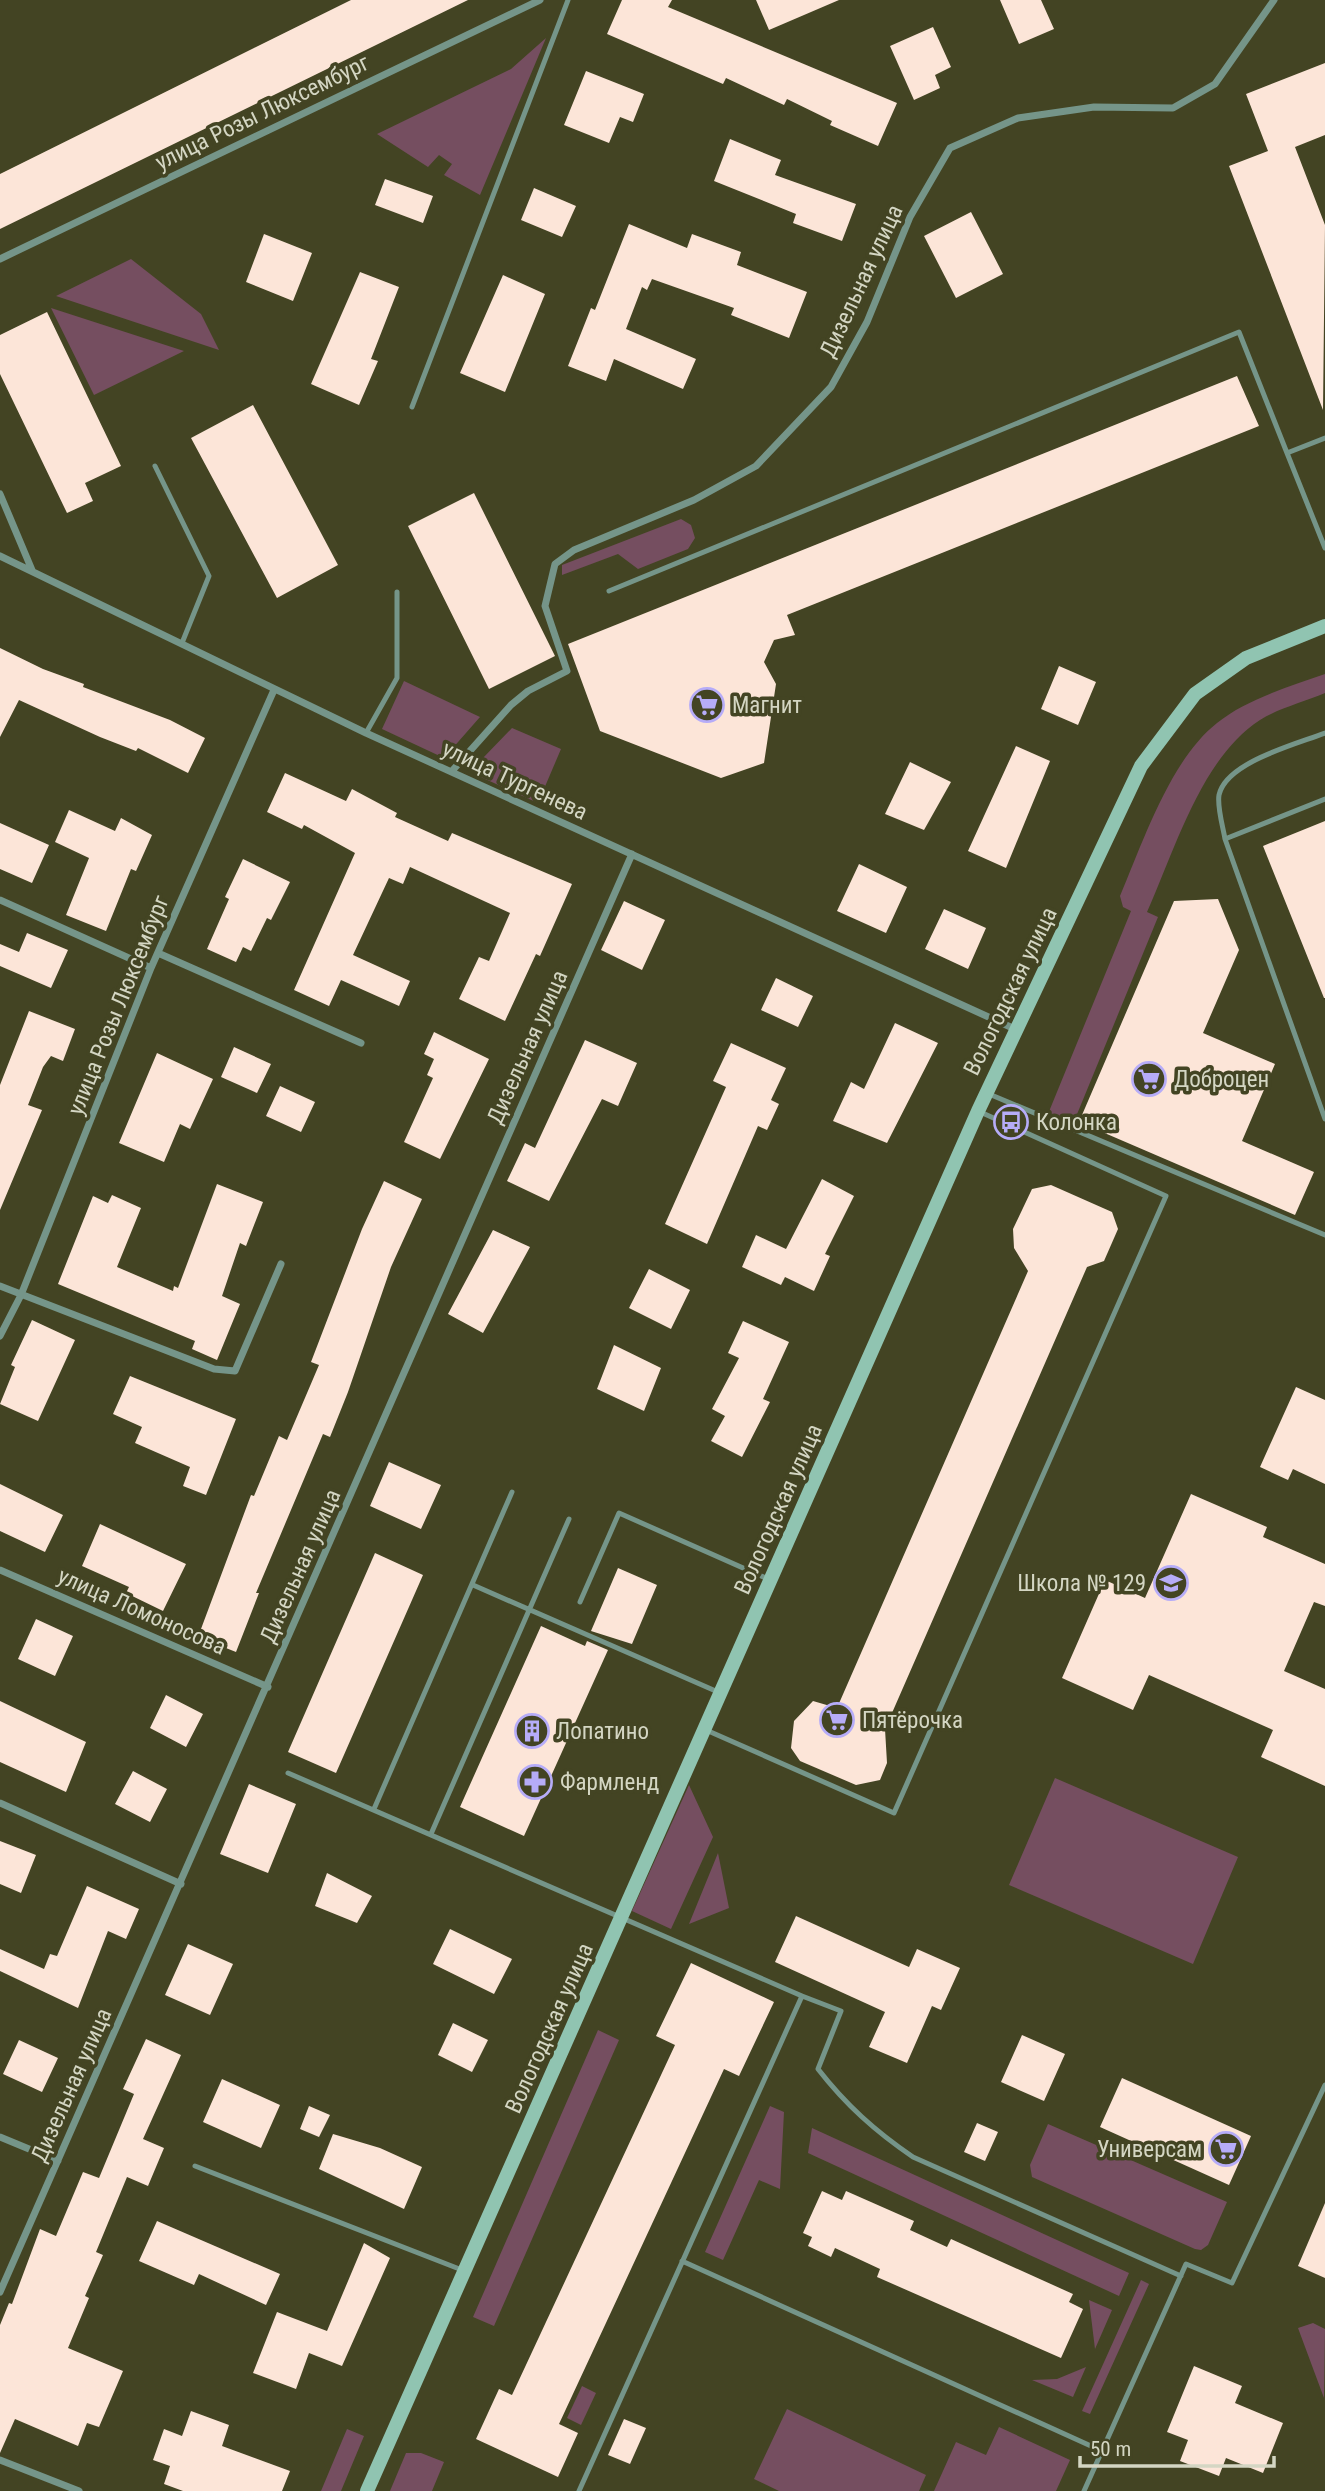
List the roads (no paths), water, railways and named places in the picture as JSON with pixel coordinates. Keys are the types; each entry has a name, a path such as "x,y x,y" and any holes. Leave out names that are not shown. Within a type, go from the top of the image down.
{"main road":[{"name":"Вологодская улица","path":"367,2491 624,1916 986,1093 1141,766 1195,694 1246,658 1325,626"}],"street":[{"name":"улица Розы Люксембург","path":"0,259 540,0"},
{"name":"Дизельная улица","path":"452,771 511,705 528,691 567,671 545,606 555,564 574,551 694,500 756,466 831,387 867,321 911,217 950,148 1018,118 1094,107 1173,108 1215,84 1275,0"},
{"path":"0,494 32,571"},
{"name":"улица Тургенева","path":"0,556 366,733 1018,1030"},
{"name":"улица Розы Люксембург","path":"0,1336 21,1295 151,968 274,690"},
{"name":"Дизельная улица","path":"0,2292 268,1688 632,855"},
{"path":"0,900 151,968"},
{"path":"158,953 361,1043"},
{"path":"0,1286 214,1369 235,1371 281,1264"},
{"name":"улица Ломоносова","path":"0,1570 268,1688"},
{"path":"0,1803 181,1884"},
{"path":"0,2137 58,2161"},
{"path":"0,2460 79,2491"}],"lane":[{"path":"412,407 568,0"},
{"path":"609,591 1239,332 1325,548"},
{"path":"1287,453 1325,438"},
{"path":"155,466 209,576 182,643"},
{"path":"366,733 397,678 397,592"},
{"path":"1325,733 1251,762 1230,776 1219,795 1225,839 1325,1119"},
{"path":"1225,839 1325,799"},
{"path":"986,1093 1325,1235"},
{"path":"705,1730 894,1813 1166,1196 978,1111"},
{"path":"374,1810 512,1492"},
{"path":"580,1602 619,1513 771,1581"},
{"path":"431,1834 569,1519"},
{"path":"473,1585 721,1693"},
{"path":"288,1773 841,2011 818,2068 845,2104 875,2132 913,2157 1181,2276"},
{"path":"579,2491 802,1996"},
{"path":"1084,2491 1186,2264 1232,2283 1325,2085"},
{"path":"195,2166 465,2271"},
{"path":"682,2261 1102,2451"}],"place":[{"name":"Магнит","path":"707,705"},
{"name":"Доброцен","path":"1149,1079"},
{"name":"Колонка","path":"1011,1122"},
{"name":"Школа № 129","path":"1171,1583"},
{"name":"Пятёрочка","path":"837,1720"},
{"name":"Лопатино","path":"532,1731"},
{"name":"Фармленд","path":"535,1782"},
{"name":"Универсам","path":"1226,2149"}]}
